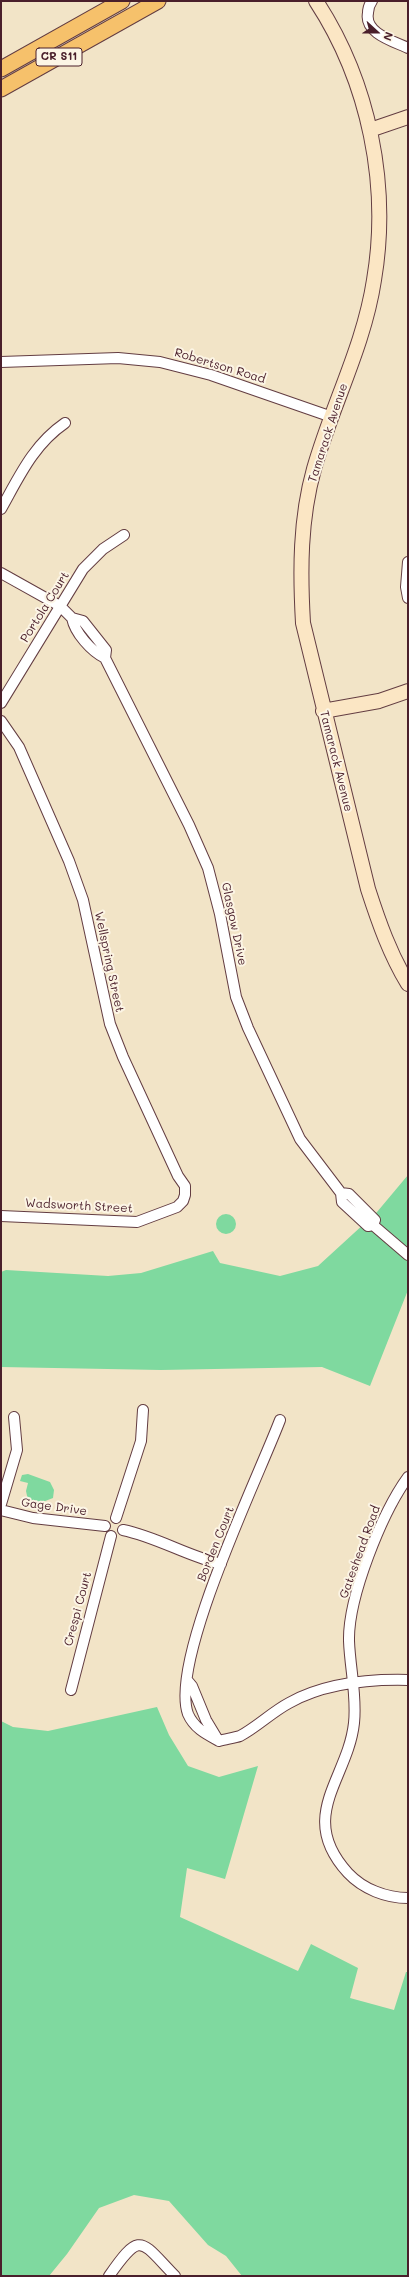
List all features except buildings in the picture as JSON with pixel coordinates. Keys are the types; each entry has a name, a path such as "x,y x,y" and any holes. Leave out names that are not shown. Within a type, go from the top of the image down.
{"main road":[{"name":"CR S11","path":"1,69 122,1"},
{"name":"CR S11","path":"1,90 158,1"},
{"name":"Tamarack Avenue","path":"316,1 338,38 350,66 370,130 376,164 380,221 374,281 360,339 314,468 302,539 301,582 304,623 323,711 368,889 382,932 395,963 408,984"},
{"path":"370,130 408,117"},
{"path":"323,711 379,701 408,692"}],"street":[{"path":"372,1 369,4 367,18 369,25 375,31 408,48"},
{"name":"Robertson Road","path":"1,362 118,358 160,362 211,375 332,417"},
{"path":"1,510 34,452 51,433 65,423"},
{"name":"Portola Court","path":"1,703 83,569 103,549 124,535"},
{"path":"408,562 406,587 408,598"},
{"name":"Glasgow Drive","path":"1,573 60,606 72,618 83,621 90,639 106,650 105,658 189,825 208,868 220,914 236,997 248,1028 300,1139 341,1193 349,1194 375,1220 373,1225 408,1255"},
{"name":"Wellspring Street","path":"1,721 20,748 69,861 82,900 110,1024 142,1099 178,1176 185,1186 185,1195 177,1207"},
{"name":"Wadsworth Street","path":"1,1216 137,1222 177,1207"},
{"path":"116,1518 141,1441 143,1410"},
{"path":"1,1504 17,1450 14,1418"},
{"name":"Borden Court","path":"280,1420 221,1564 198,1627 187,1680 192,1686 192,1703 219,1741 240,1736 289,1703 317,1692 352,1683"},
{"name":"Gateshead Road","path":"408,1477 399,1489 385,1517 359,1586 349,1640 354,1696 353,1732 330,1791 325,1812 328,1840 342,1866 361,1884 376,1892 408,1898"},
{"name":"Gage Drive","path":"1,1510 26,1517 105,1526"},
{"path":"116,1518 121,1521 123,1530 117,1536 111,1536 106,1532 105,1526 107,1520 116,1518"},
{"path":"123,1530 144,1535 208,1561 221,1564"},
{"name":"Crespi Court","path":"71,1690 111,1536"},
{"path":"352,1683 376,1679 408,1680"},
{"path":"109,2276 125,2253 133,2245 140,2244 148,2248 175,2276"}],"green space":[{"path":"408,1175 408,1290 370,1386 322,1367 161,1370 1,1367 1,1272 6,1270 108,1276 141,1273 213,1251 220,1263 280,1276 318,1266 377,1212"},
{"path":"226,1214 233,1217 236,1224 233,1231 226,1234 219,1231 216,1224 219,1217"},
{"path":"28,1474 50,1482 54,1490 53,1498 40,1503 38,1506 29,1505 26,1491 28,1483 20,1481 22,1475"},
{"path":"157,1707 169,1735 188,1766 219,1777 258,1766 225,1879 187,1868 180,1917 298,1971 311,1944 358,1968 350,1998 394,2010 406,1972 408,1972 408,2276 242,2276 226,2256 208,2245 169,2201 134,2195 99,2208 67,2254 49,2276 1,2276 1,1721 13,1727 48,1731"}]}
